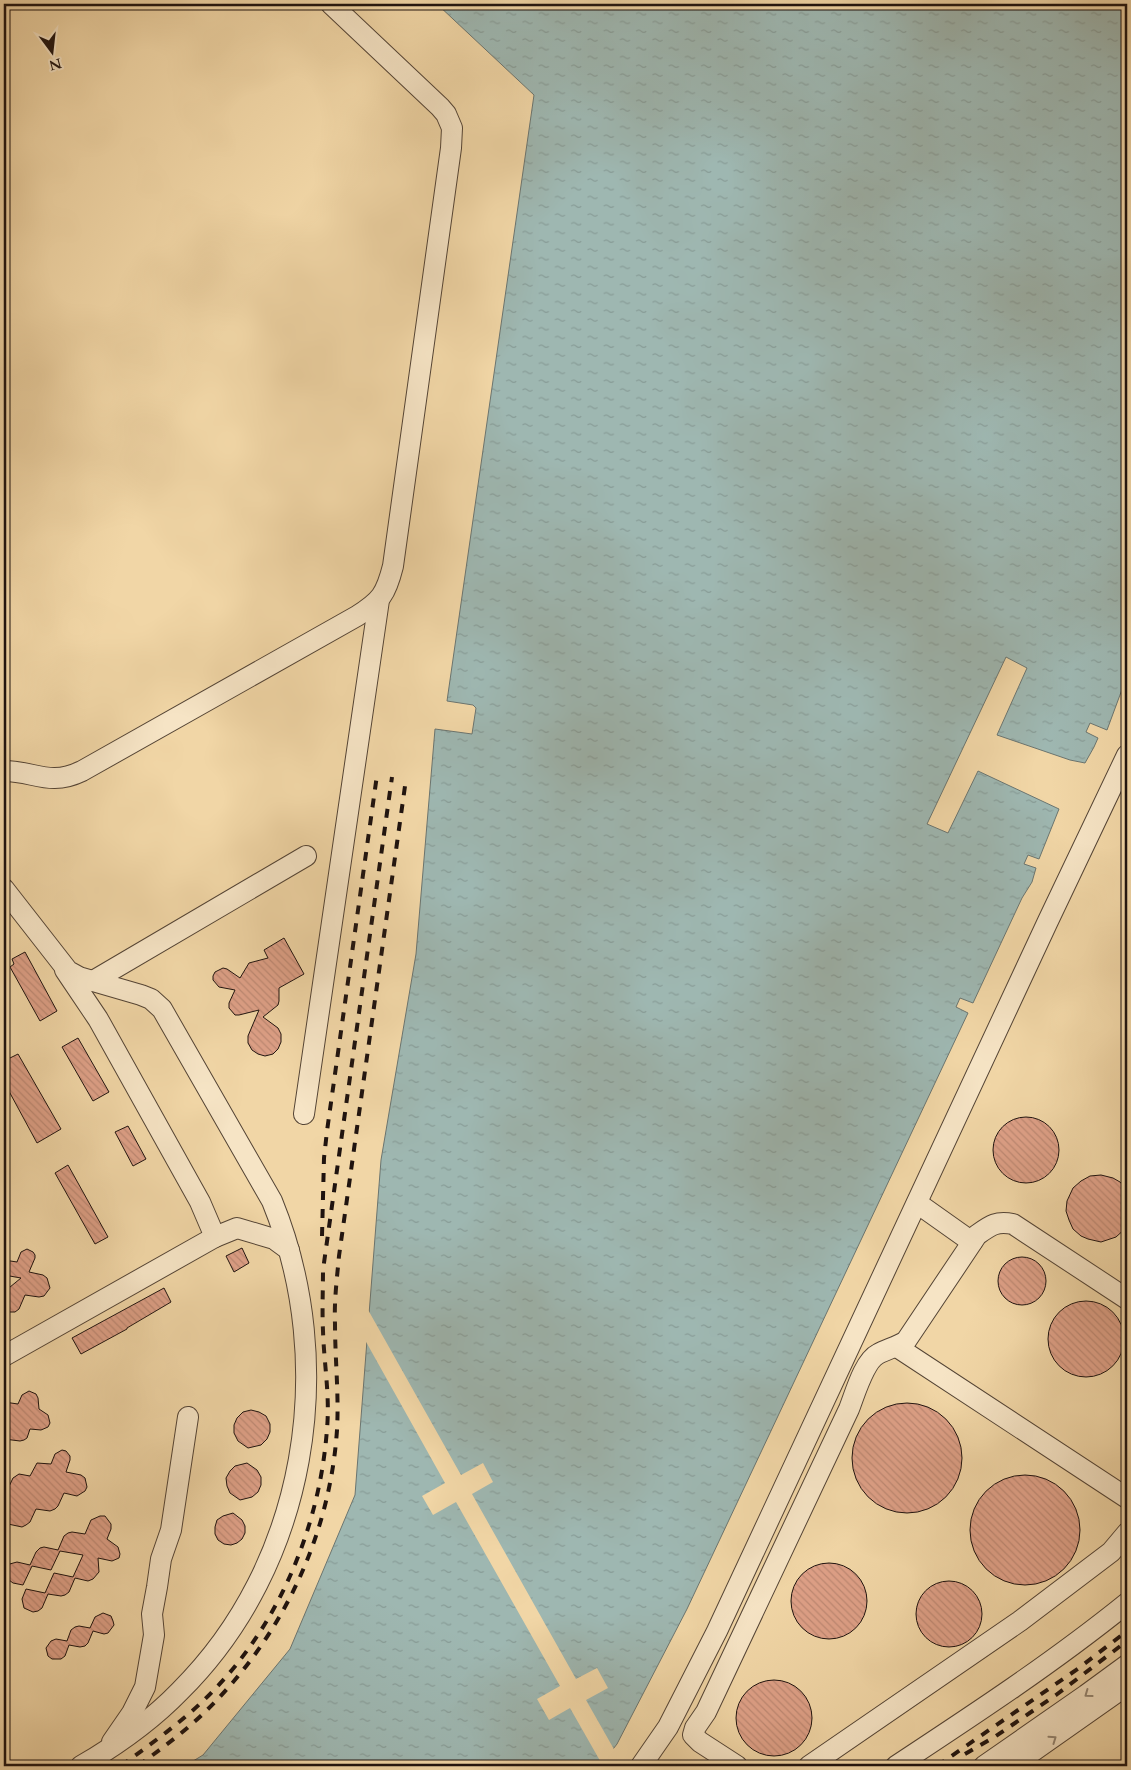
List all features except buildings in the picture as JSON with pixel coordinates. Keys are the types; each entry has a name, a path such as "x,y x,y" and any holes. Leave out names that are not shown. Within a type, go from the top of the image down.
{"lane":[{"path":"4,771 54,779 73,776 373,606 379,600 389,582 393,566 451,148 452,128 446,114 435,101 332,4"},
{"path":"304,1114 379,600"},
{"path":"641,1766 668,1727 717,1631 1127,755"},
{"path":"93,981 306,856"},
{"path":"4,889 60,962 98,1019 200,1202 215,1237"},
{"path":"60,962 68,971 78,977 141,995 162,1009 272,1201 281,1222 300,1299 305,1330 307,1388 302,1446 289,1508 264,1573 240,1616 201,1669 158,1713 106,1752 82,1766"},
{"path":"917,1203 972,1242"},
{"path":"737,1766 693,1736 695,1728 706,1712 845,1418 868,1363 877,1354 897,1347 906,1341 977,1235 990,1225 1001,1222 1014,1224 1127,1300"},
{"path":"4,1356 215,1237 237,1228 274,1239 288,1250"},
{"path":"897,1347 1127,1498"},
{"path":"106,1752 132,1713 145,1687 154,1635 163,1616 172,1559 171,1530 188,1418"},
{"path":"809,1766 1020,1621 1112,1552 1127,1533"},
{"path":"896,1766 1021,1682 1127,1603"},
{"path":"984,1766 1086,1696 1127,1664"},
{"path":"1012,1766 1127,1685"}],"water":[{"path":"437,4 1127,4 1127,676 1107,730 1090,723 1086,732 1098,738 1085,763 1070,760 997,735 1027,668 1006,657 927,824 948,833 978,771 1059,809 1039,859 1028,855 1024,864 1036,868 1032,882 1022,898 973,1003 960,998 956,1007 968,1013 687,1609 617,1744 600,1766 185,1766 203,1755 290,1649 355,1495 381,1160 416,954 435,729 472,734 476,708 473,705 447,701 534,95"}],"pier":[{"path":"367,1308 461,1475 483,1463 493,1482 472,1494 576,1679 597,1668 608,1688 586,1700 615,1751 603,1766 570,1708 549,1720 537,1699 560,1686 456,1502 433,1515 422,1496 445,1483 365,1340"}],"railway":[{"path":"322,1236 324,1158 327,1131 377,775"},
{"path":"121,1766 191,1712 236,1665 258,1635 276,1604 292,1571 316,1501 323,1465 328,1416 323,1323 323,1270 392,777"},
{"path":"138,1766 183,1732 208,1709 235,1680 259,1649 280,1616 298,1581 313,1545 324,1507 333,1469 337,1430 335,1315 339,1256 406,779"},
{"path":"937,1766 1079,1668 1127,1631"},
{"path":"965,1754 996,1736 1056,1695 1127,1641"}]}
